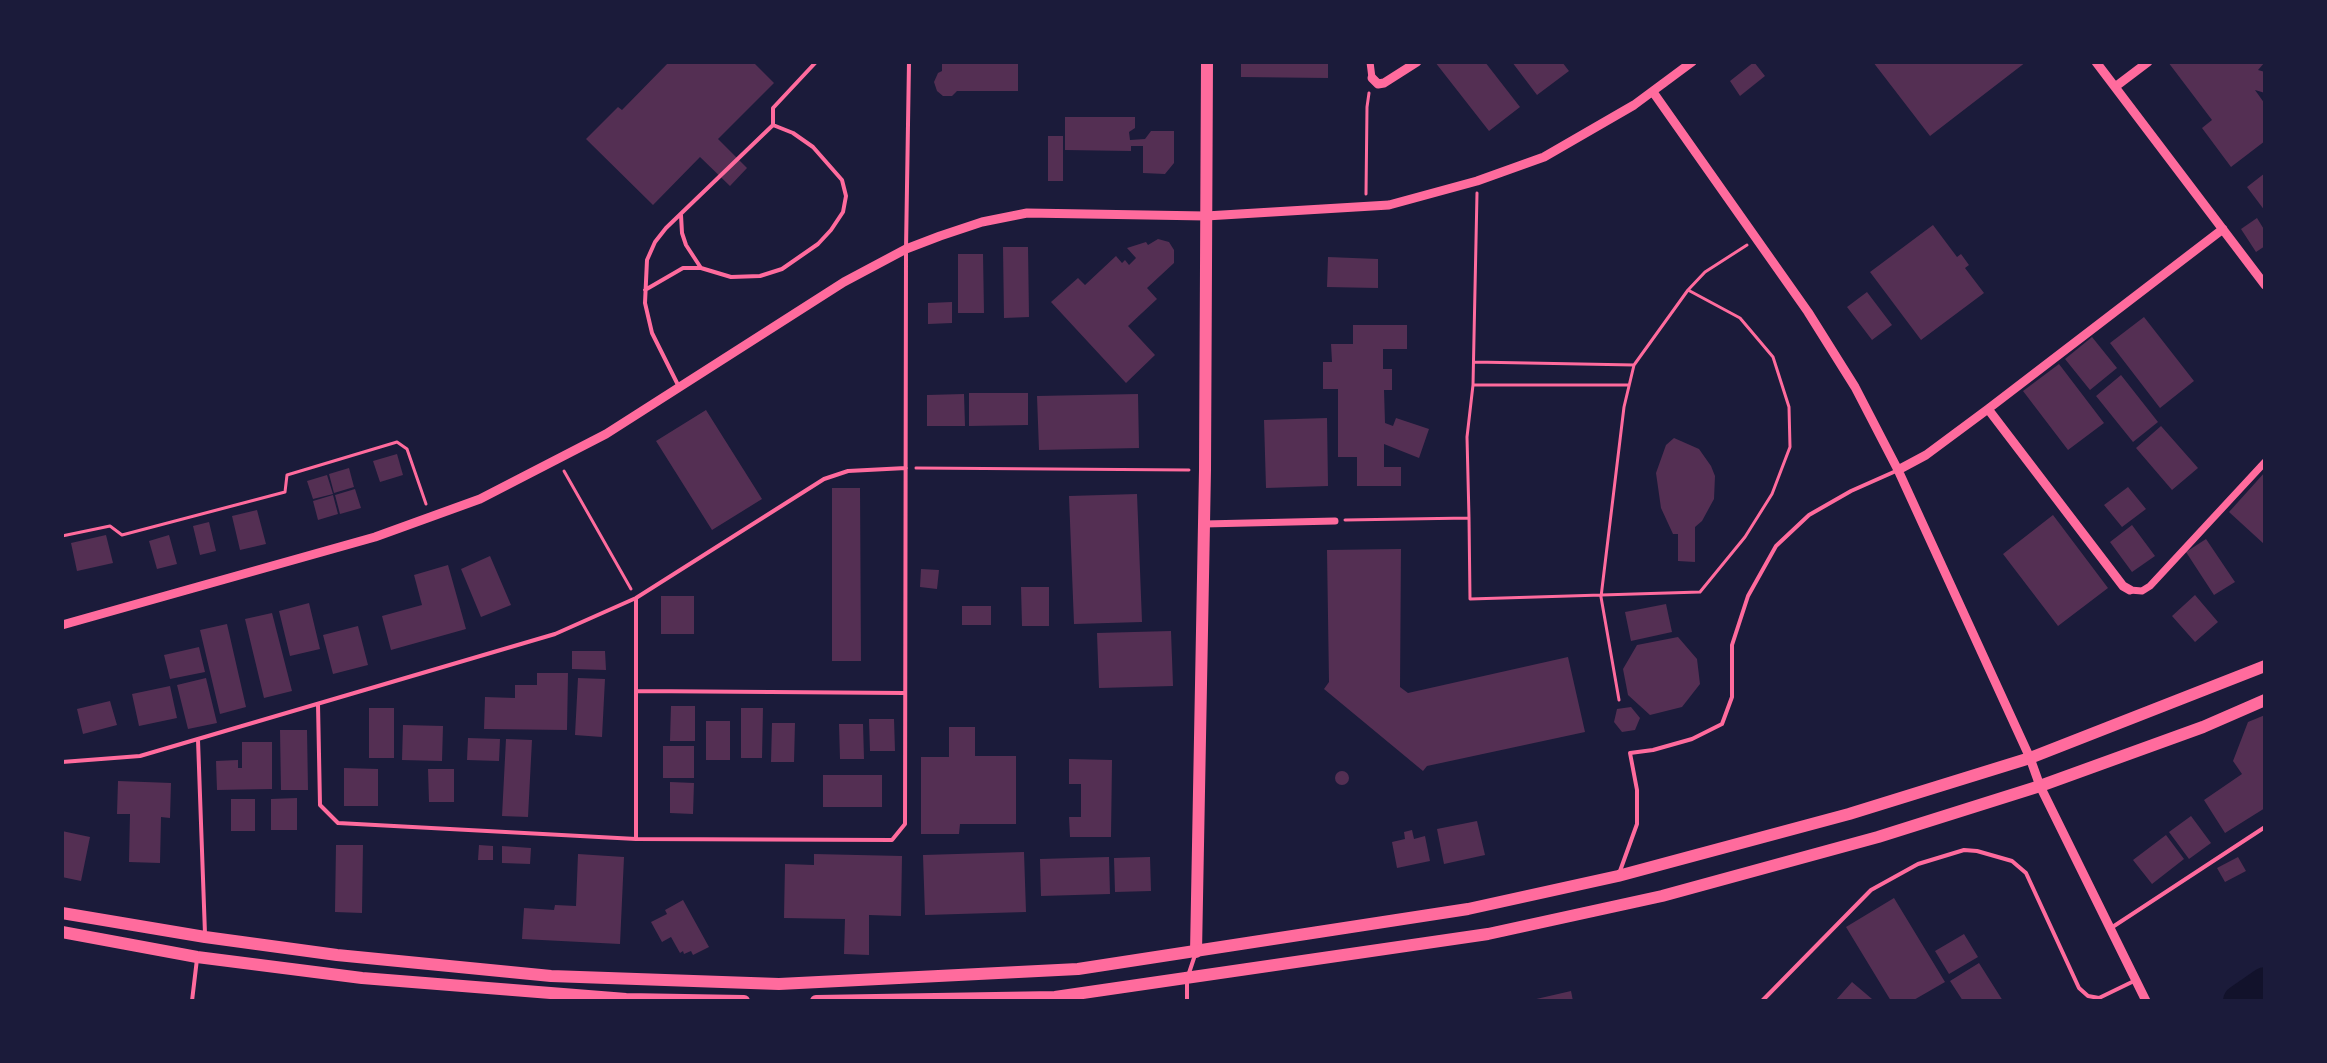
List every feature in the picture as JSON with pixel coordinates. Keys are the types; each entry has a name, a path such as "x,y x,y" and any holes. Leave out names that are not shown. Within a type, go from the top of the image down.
{"main road":[{"path":"1196,952 1205,470 1207,62"},
{"path":"62,913 337,955 551,976 779,984 1078,969 1468,909 1618,876 1849,814 2030,758 2265,666"},
{"path":"816,1001 1055,997 1488,934 1662,896 1878,837 2040,786 2203,727 2265,700"},
{"path":"62,932 197,957 362,978 639,1000 744,1001"}],"street":[{"path":"1370,62 1372,78 1378,84 1417,62"},
{"path":"62,625 375,537 480,499 606,434 844,282 906,249 982,222 1027,213 1206,216 1389,205 1477,181 1544,157 1653,92 1692,62"},
{"path":"2096,62 2265,285"},
{"path":"2115,87 2148,62"},
{"path":"1653,92 1831,348 1898,470 2040,786 2146,1001"},
{"path":"1898,470 1926,455 2223,229"},
{"path":"1988,409 2123,586 2130,590 2142,591 2150,586 2265,462"},
{"path":"1204,524 1335,521"}],"lane":[{"path":"679,387 652,333 645,303 647,260 655,242 681,214 773,125 773,108 816,62"},
{"path":"318,704 320,805 338,823 636,839 892,840 905,824 909,62"},
{"path":"645,290 683,268 701,268 731,277 760,276 782,269 818,244 843,212 846,196 842,180 831,164 793,133 773,125"},
{"path":"681,214 686,245 701,268"},
{"path":"62,762 140,756 555,634 636,598 824,479 848,471 906,468"},
{"path":"1618,876 1637,824 1637,790 1630,753 1692,739 1722,724 1732,697 1732,645 1748,596 1776,546 1809,515 1851,491 1898,470"},
{"path":"636,598 636,839"},
{"path":"636,691 904,693"},
{"path":"198,740 205,937"},
{"path":"2111,928 2265,827"},
{"path":"1762,1001 1871,890 1918,864 1964,850 2012,861 2026,873 2079,988 2088,996 2099,998 2136,979"},
{"path":"1187,1001 1187,979 1196,952"},
{"path":"192,1001 197,957"}],"path":[{"path":"1366,208 1367,107 1372,78"},
{"path":"1477,181 1474,362 1467,437 1470,599 1700,592 1745,537 1772,494 1790,447 1789,407 1773,357 1740,318 1688,290"},
{"path":"1619,700 1601,597 1624,407 1634,365 1688,290 1705,272 1757,239"},
{"path":"1474,362 1634,365"},
{"path":"1473,385 1629,385"},
{"path":"62,536 110,526 122,535 285,492 287,475 397,442 407,449 431,519"},
{"path":"558,460 636,598"},
{"path":"906,468 1205,470"},
{"path":"1335,521 1469,518"}],"building":[{"path":"669,62 753,62 774,83 718,139 747,168 730,186 700,157 653,205 586,139 618,107 622,110"},
{"path":"942,62 1018,62 1018,91 957,91 952,96 943,96 934,82 942,71"},
{"path":"1241,62 1328,62 1328,78 1241,77"},
{"path":"1435,62 1485,62 1520,107 1489,131"},
{"path":"1512,62 1562,62 1569,71 1537,95"},
{"path":"1754,62 1765,76 1740,96 1730,81"},
{"path":"1873,62 2026,62 1930,136"},
{"path":"2168,62 2265,62 2258,70 2265,72 2265,93 2255,90 2265,104 2265,141 2231,167 2202,128 2212,120"},
{"path":"1065,117 1135,117 1135,128 1129,132 1130,140 1145,139 1151,131 1174,131 1174,163 1165,174 1143,173 1143,146 1131,146 1131,151 1065,150"},
{"path":"1048,136 1063,136 1063,181 1048,181"},
{"path":"2265,173 2265,211 2247,187"},
{"path":"2257,218 2265,231 2265,246 2256,252 2241,229"},
{"path":"1933,225 1957,257 1961,254 1969,265 1965,268 1984,293 1921,340 1870,272"},
{"path":"1158,239 1169,242 1174,250 1174,263 1147,288 1157,299 1128,326 1155,355 1126,383 1051,302 1078,278 1085,285 1116,256 1129,265 1136,258 1127,248 1146,242 1148,245"},
{"path":"1003,247 1028,247 1029,317 1004,318"},
{"path":"958,254 983,254 984,313 958,313"},
{"path":"1328,257 1378,259 1378,288 1327,287"},
{"path":"1867,292 1892,325 1872,340 1847,307"},
{"path":"952,302 952,323 928,324 928,303"},
{"path":"2144,317 2194,381 2160,408 2110,343"},
{"path":"1353,325 1407,325 1407,349 1383,349 1383,369 1392,369 1392,390 1384,390 1385,423 1393,426 1396,418 1429,429 1419,458 1384,444 1384,467 1401,467 1401,486 1357,486 1357,457 1338,457 1338,389 1323,389 1323,362 1332,362 1331,344 1353,344"},
{"path":"2092,337 2117,368 2090,390 2065,359"},
{"path":"2059,364 2104,423 2068,450 2023,391"},
{"path":"2121,375 2158,422 2133,442 2096,396"},
{"path":"969,393 1028,393 1028,425 969,426"},
{"path":"964,394 965,426 927,426 927,395"},
{"path":"1138,394 1139,448 1039,450 1037,396"},
{"path":"706,410 762,499 712,530 656,441"},
{"path":"1327,418 1328,486 1266,488 1264,420"},
{"path":"2161,426 2198,468 2172,490 2136,448"},
{"path":"1674,438 1699,449 1715,476 1714,499 1702,521 1695,527 1695,562 1678,561 1678,534 1673,534 1661,508 1656,473 1666,445"},
{"path":"397,454 403,475 380,482 373,461"},
{"path":"349,468 354,487 334,493 329,474"},
{"path":"2265,472 2265,542 2264,544 2229,512"},
{"path":"327,475 333,494 313,499 307,481"},
{"path":"2128,487 2146,509 2122,527 2104,505"},
{"path":"832,488 860,488 861,661 832,661"},
{"path":"355,489 361,508 340,514 335,495"},
{"path":"1137,494 1142,622 1074,624 1069,496"},
{"path":"333,495 338,514 318,520 313,501"},
{"path":"257,510 266,544 240,550 232,516"},
{"path":"2053,515 2108,588 2058,626 2003,554"},
{"path":"209,522 216,551 200,555 193,526"},
{"path":"2132,525 2155,556 2132,572 2110,542"},
{"path":"106,535 113,563 77,571 71,543"},
{"path":"169,535 177,564 157,569 149,541"},
{"path":"2206,539 2235,582 2214,595 2186,552"},
{"path":"1401,549 1400,687 1408,693 1568,657 1585,732 1427,766 1423,771 1324,689 1329,682 1327,550"},
{"path":"490,556 511,605 481,617 461,569"},
{"path":"448,565 466,629 391,650 382,616 422,605 414,575"},
{"path":"921,569 939,570 937,589 920,587"},
{"path":"1021,587 1049,587 1049,626 1022,626"},
{"path":"2195,595 2218,622 2195,642 2172,616"},
{"path":"661,596 694,596 694,634 661,634"},
{"path":"309,603 320,649 290,656 279,611"},
{"path":"1666,604 1672,632 1631,641 1625,612"},
{"path":"962,606 991,606 991,625 962,625"},
{"path":"272,613 292,691 264,698 245,619"},
{"path":"227,624 246,707 220,714 200,630"},
{"path":"358,626 368,665 333,674 323,635"},
{"path":"1171,631 1173,686 1099,688 1097,633"},
{"path":"1678,637 1697,659 1700,684 1682,707 1650,715 1628,695 1623,669 1637,645"},
{"path":"199,647 205,672 170,679 164,655"},
{"path":"572,651 605,651 606,670 572,669"},
{"path":"537,673 568,673 567,730 484,729 485,697 515,698 515,685 537,685"},
{"path":"206,678 217,723 188,729 177,685"},
{"path":"578,678 605,679 602,737 575,735"},
{"path":"170,686 177,718 139,726 132,694"},
{"path":"110,701 117,725 83,734 77,709"},
{"path":"671,706 695,706 695,741 670,741"},
{"path":"1631,707 1640,718 1635,730 1622,732 1614,722 1617,709"},
{"path":"369,708 394,708 394,758 369,758"},
{"path":"741,708 763,708 762,758 741,758"},
{"path":"2265,715 2265,808 2225,833 2204,800 2242,774 2233,761 2248,722"},
{"path":"869,719 894,719 895,751 870,751"},
{"path":"706,721 730,721 730,760 706,760"},
{"path":"772,723 795,723 794,762 771,762"},
{"path":"839,724 863,724 864,759 840,759"},
{"path":"403,725 443,726 442,761 402,760"},
{"path":"949,727 975,727 975,756 1016,756 1016,824 960,824 959,834 921,834 921,757 949,757"},
{"path":"280,730 307,730 308,790 281,790"},
{"path":"468,738 500,739 499,761 467,760"},
{"path":"506,739 532,740 528,817 502,816"},
{"path":"242,742 272,742 272,789 217,790 216,761 238,760 238,768 242,768"},
{"path":"663,746 694,746 694,778 663,778"},
{"path":"1069,759 1112,760 1111,837 1070,837 1069,817 1081,817 1081,784 1069,784"},
{"path":"344,768 378,769 378,806 344,806"},
{"path":"428,769 454,769 454,802 429,802"},
{"path":"1342,771 1349,778 1342,785 1335,778"},
{"path":"823,775 882,775 882,807 823,807"},
{"path":"118,781 171,783 170,818 161,817 160,863 129,862 130,814 117,814"},
{"path":"670,782 694,783 693,814 670,813"},
{"path":"297,798 297,830 271,830 271,799"},
{"path":"231,799 255,799 255,831 231,831"},
{"path":"2191,816 2211,843 2189,859 2169,832"},
{"path":"1477,821 1485,855 1444,864 1437,829"},
{"path":"1412,830 1414,839 1425,836 1430,861 1397,868 1392,842 1405,839 1404,832"},
{"path":"62,831 90,837 81,881 62,877"},
{"path":"2166,835 2184,859 2152,884 2133,860"},
{"path":"336,845 363,845 362,913 335,912"},
{"path":"479,845 493,846 493,860 478,860"},
{"path":"502,846 531,848 530,864 502,863"},
{"path":"1024,852 1026,912 925,915 923,855"},
{"path":"578,854 624,857 620,944 522,939 524,908 554,910 555,905 576,906"},
{"path":"814,854 902,856 901,916 869,915 869,955 844,954 845,919 784,918 785,864 814,865"},
{"path":"1109,857 1110,894 1041,896 1040,859"},
{"path":"1150,857 1151,891 1115,892 1114,858"},
{"path":"2238,857 2246,871 2225,882 2217,868"},
{"path":"1894,898 1945,982 1912,1001 1891,1001 1846,927"},
{"path":"683,900 709,947 693,955 691,951 680,953 671,937 662,942 651,922 667,914 665,910"},
{"path":"1964,934 1978,957 1949,974 1935,951"},
{"path":"1979,963 2003,1001 1963,1001 1950,981"},
{"path":"1852,982 1872,999 1835,1001"},
{"path":"1571,991 1573,1001 1532,1001 1532,1000"}],"waterway":[{"path":"2239,1001 2265,983"}]}
